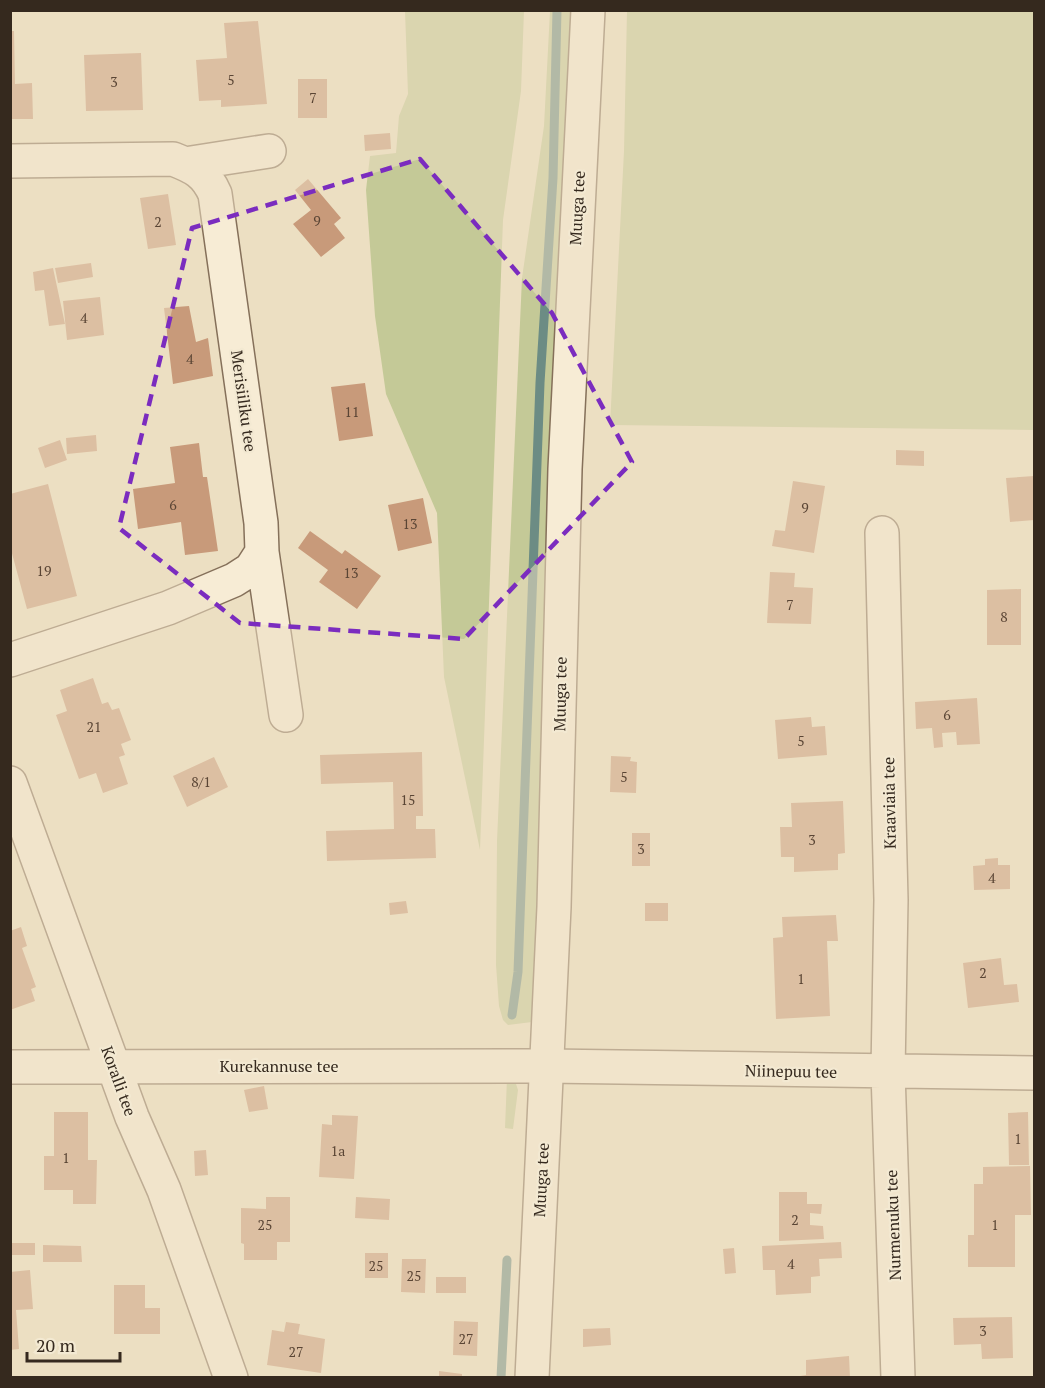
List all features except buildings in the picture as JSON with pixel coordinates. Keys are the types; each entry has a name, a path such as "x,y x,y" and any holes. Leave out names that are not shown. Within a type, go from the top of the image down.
{"street":[{"name":"Muuga tee","path":"532,1377 554,907 565,468 588,10"},
{"path":"185,164 268,151"},
{"name":"Merisiiliku tee","path":"10,161 173,159 195,167 209,180 215,194 286,715"},
{"name":"Kraaviaia tee","path":"882,533 891,900 888,1072"},
{"path":"10,660 168,608 234,580 251,569 262,552"},
{"name":"Koralli tee","path":"10,783 114,1066 165,1190 231,1377"},
{"name":"Kurekannuse tee","path":"10,1068 547,1066"},
{"name":"Niinepuu tee","path":"547,1066 1035,1073"},
{"name":"Nurmenuku tee","path":"888,1072 898,1377"}],"highlighted area":[{"path":"420,159 552,313 632,462 464,639 240,623 119,528 192,228"}],"green space":[{"path":"405,11 524,11 521,91 503,220 480,850 444,677 437,513 386,394 375,316 366,190 370,156 396,153 399,116 408,94"},
{"path":"550,11 573,11 532,1022 508,1025 503,1020 499,1006 496,965 497,841 522,278 544,126"},
{"path":"627,11 1034,11 1034,430 610,425 624,151"},
{"path":"507,1078 516,1084 518,1090 513,1129 505,1128"}],"waterway":[{"path":"512,1015 518,972 540,383 553,178 557,10"},
{"path":"501,1378 507,1260"}]}
